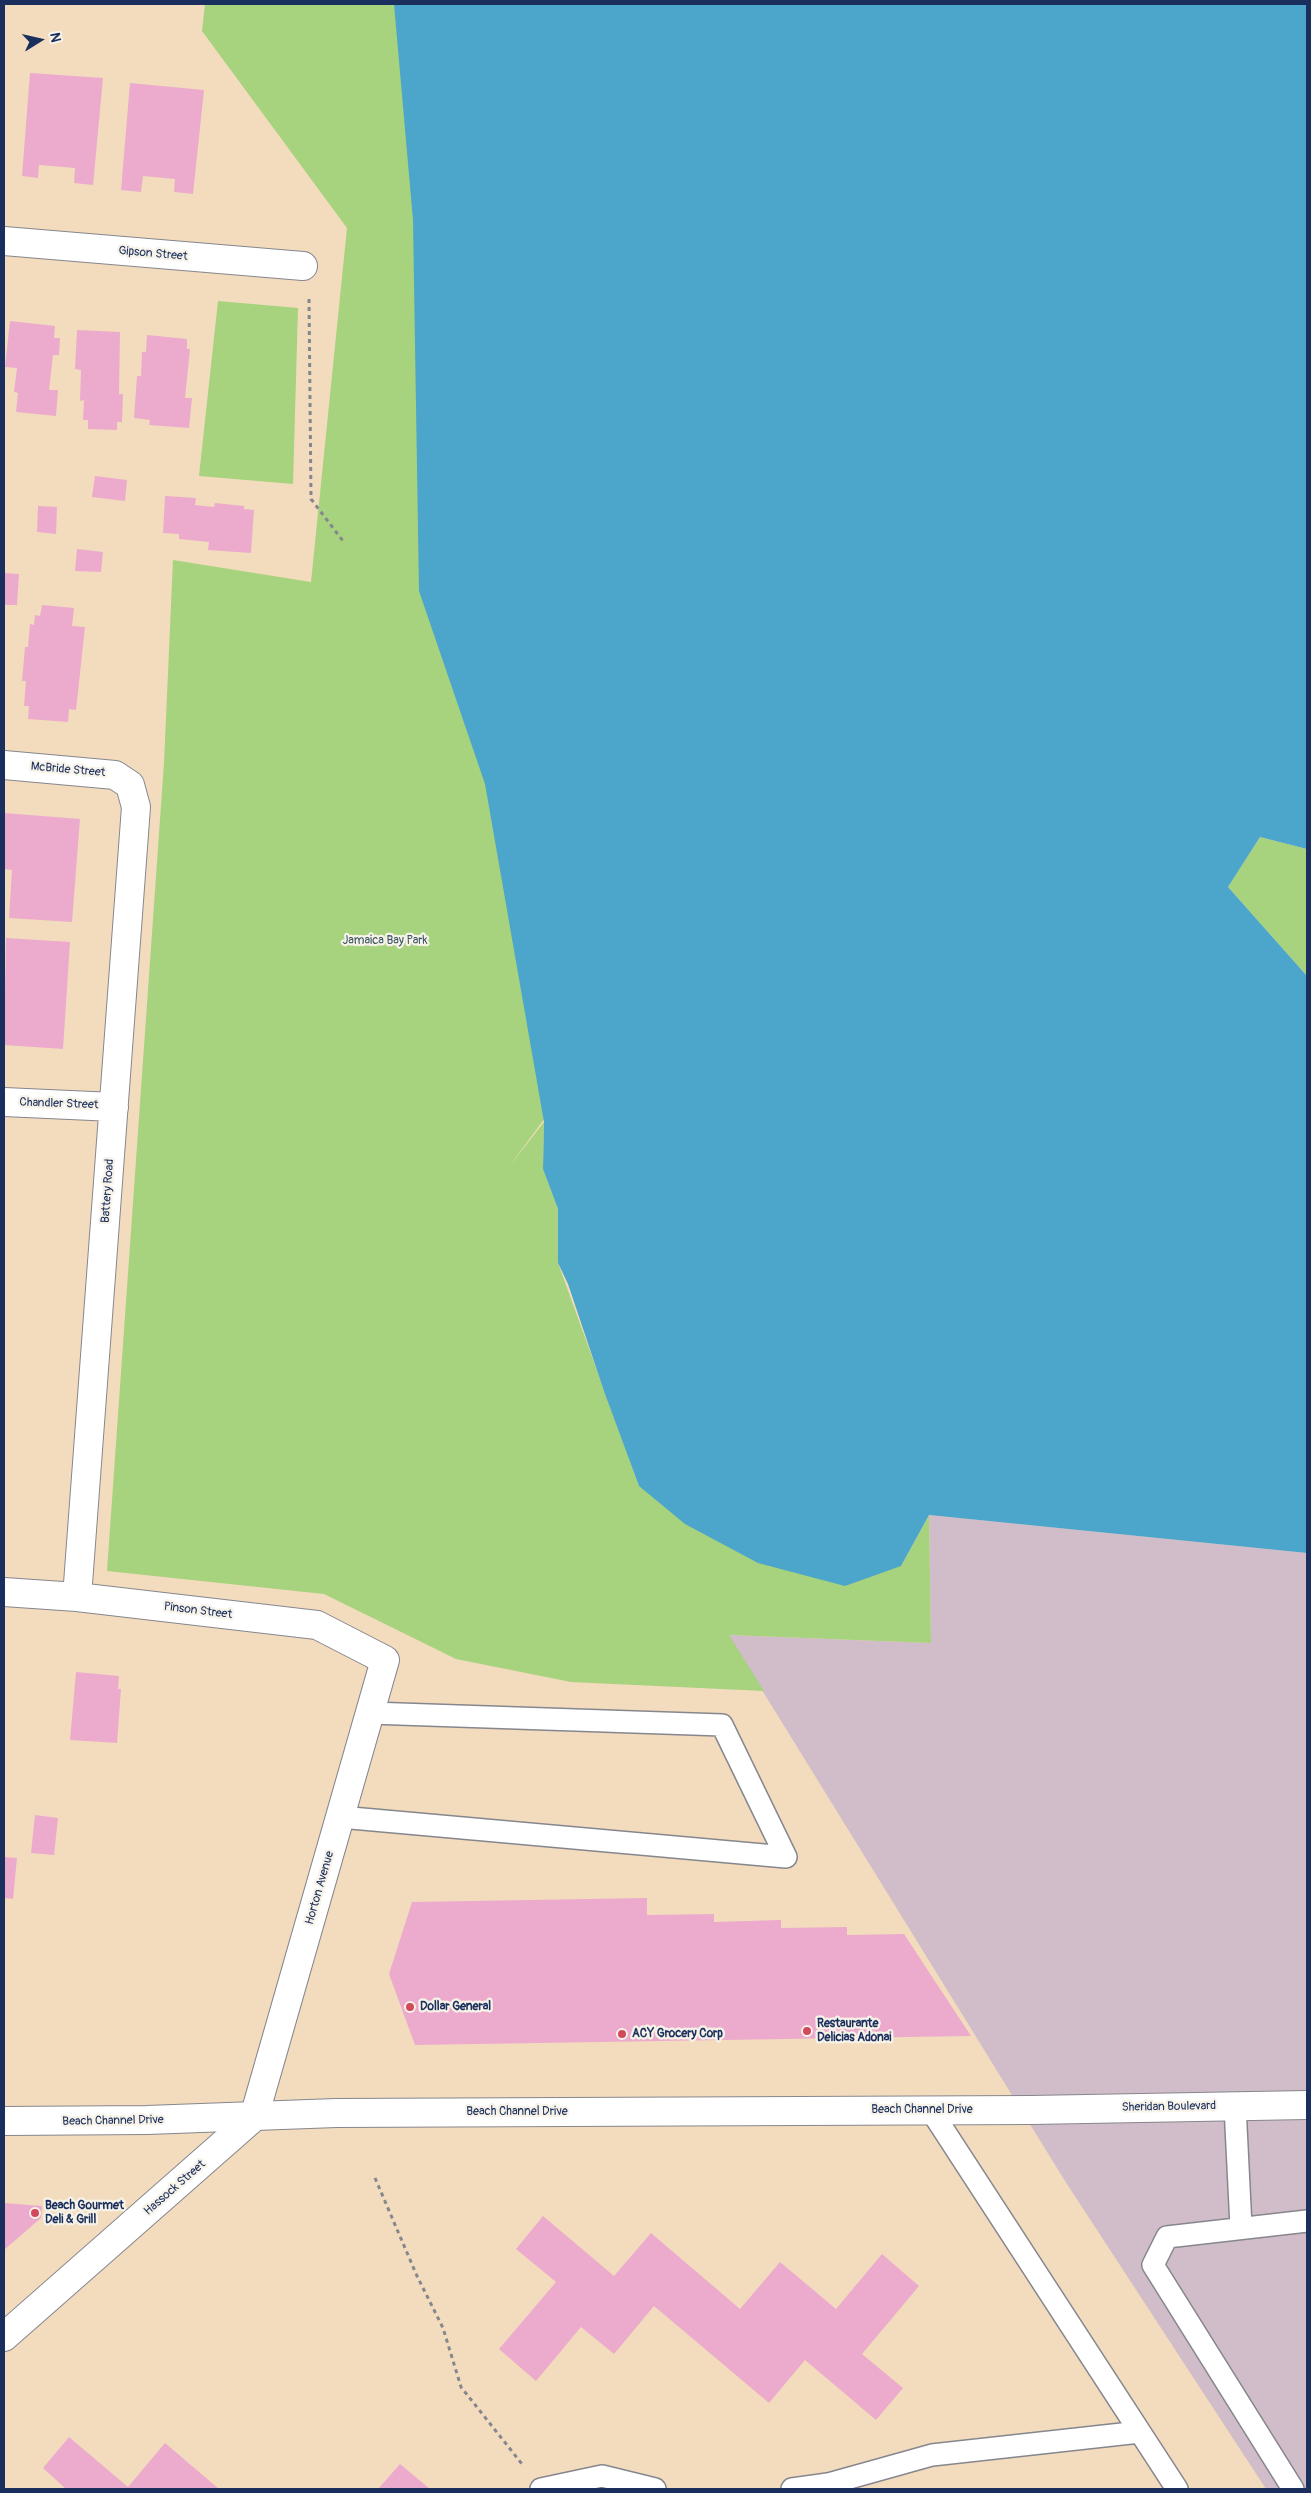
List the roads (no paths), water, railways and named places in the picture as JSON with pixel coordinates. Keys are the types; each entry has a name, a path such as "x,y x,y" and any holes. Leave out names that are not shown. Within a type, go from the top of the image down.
{"street":[{"name":"Gipson Street","path":"4,241 303,266"},
{"name":"McBride Street","path":"4,765 115,774 130,785"},
{"name":"Battery Road","path":"77,1597 136,806 130,785"},
{"name":"Chandler Street","path":"4,1102 114,1107"},
{"name":"Pinson Street","path":"4,1592 77,1597 317,1625 385,1660"},
{"name":"Horton Avenue","path":"254,2117 385,1660"},
{"name":"Sheridan Boulevard","path":"1031,2110 1307,2105"},
{"name":"Beach Channel Drive","path":"4,2121 147,2120 346,2113 1031,2110"},
{"name":"Hassock Street","path":"4,2337 254,2117"}],"lane":[{"path":"340,1817 786,1857 722,1725 370,1713"},
{"path":"1235,2106 1241,2227"},
{"path":"930,2109 1177,2489"},
{"path":"1292,2489 1153,2265 1167,2237 1241,2227 1307,2221"},
{"path":"792,2489 828,2484 932,2456 1140,2432"},
{"path":"541,2488 602,2476 655,2489"}],"water":[{"path":"394,4 1307,4 1307,849 1260,837 1228,887 1307,976 1307,1553 929,1515 901,1566 845,1586 758,1563 685,1524 639,1486 605,1394 568,1284 558,1263 558,1209 543,1169 544,1122 485,784 419,591 413,220"}],"place":[{"name":"Dollar General","path":"410,2007"},
{"name":"Restaurante Delicias Adonai","path":"807,2031"},
{"name":"ACY Grocery Corp","path":"622,2034"},
{"name":"Beach Gourmet Deli & Grill","path":"35,2213"}],"park label":[{"name":"Jamaica Bay Park","path":"385,941"}]}
